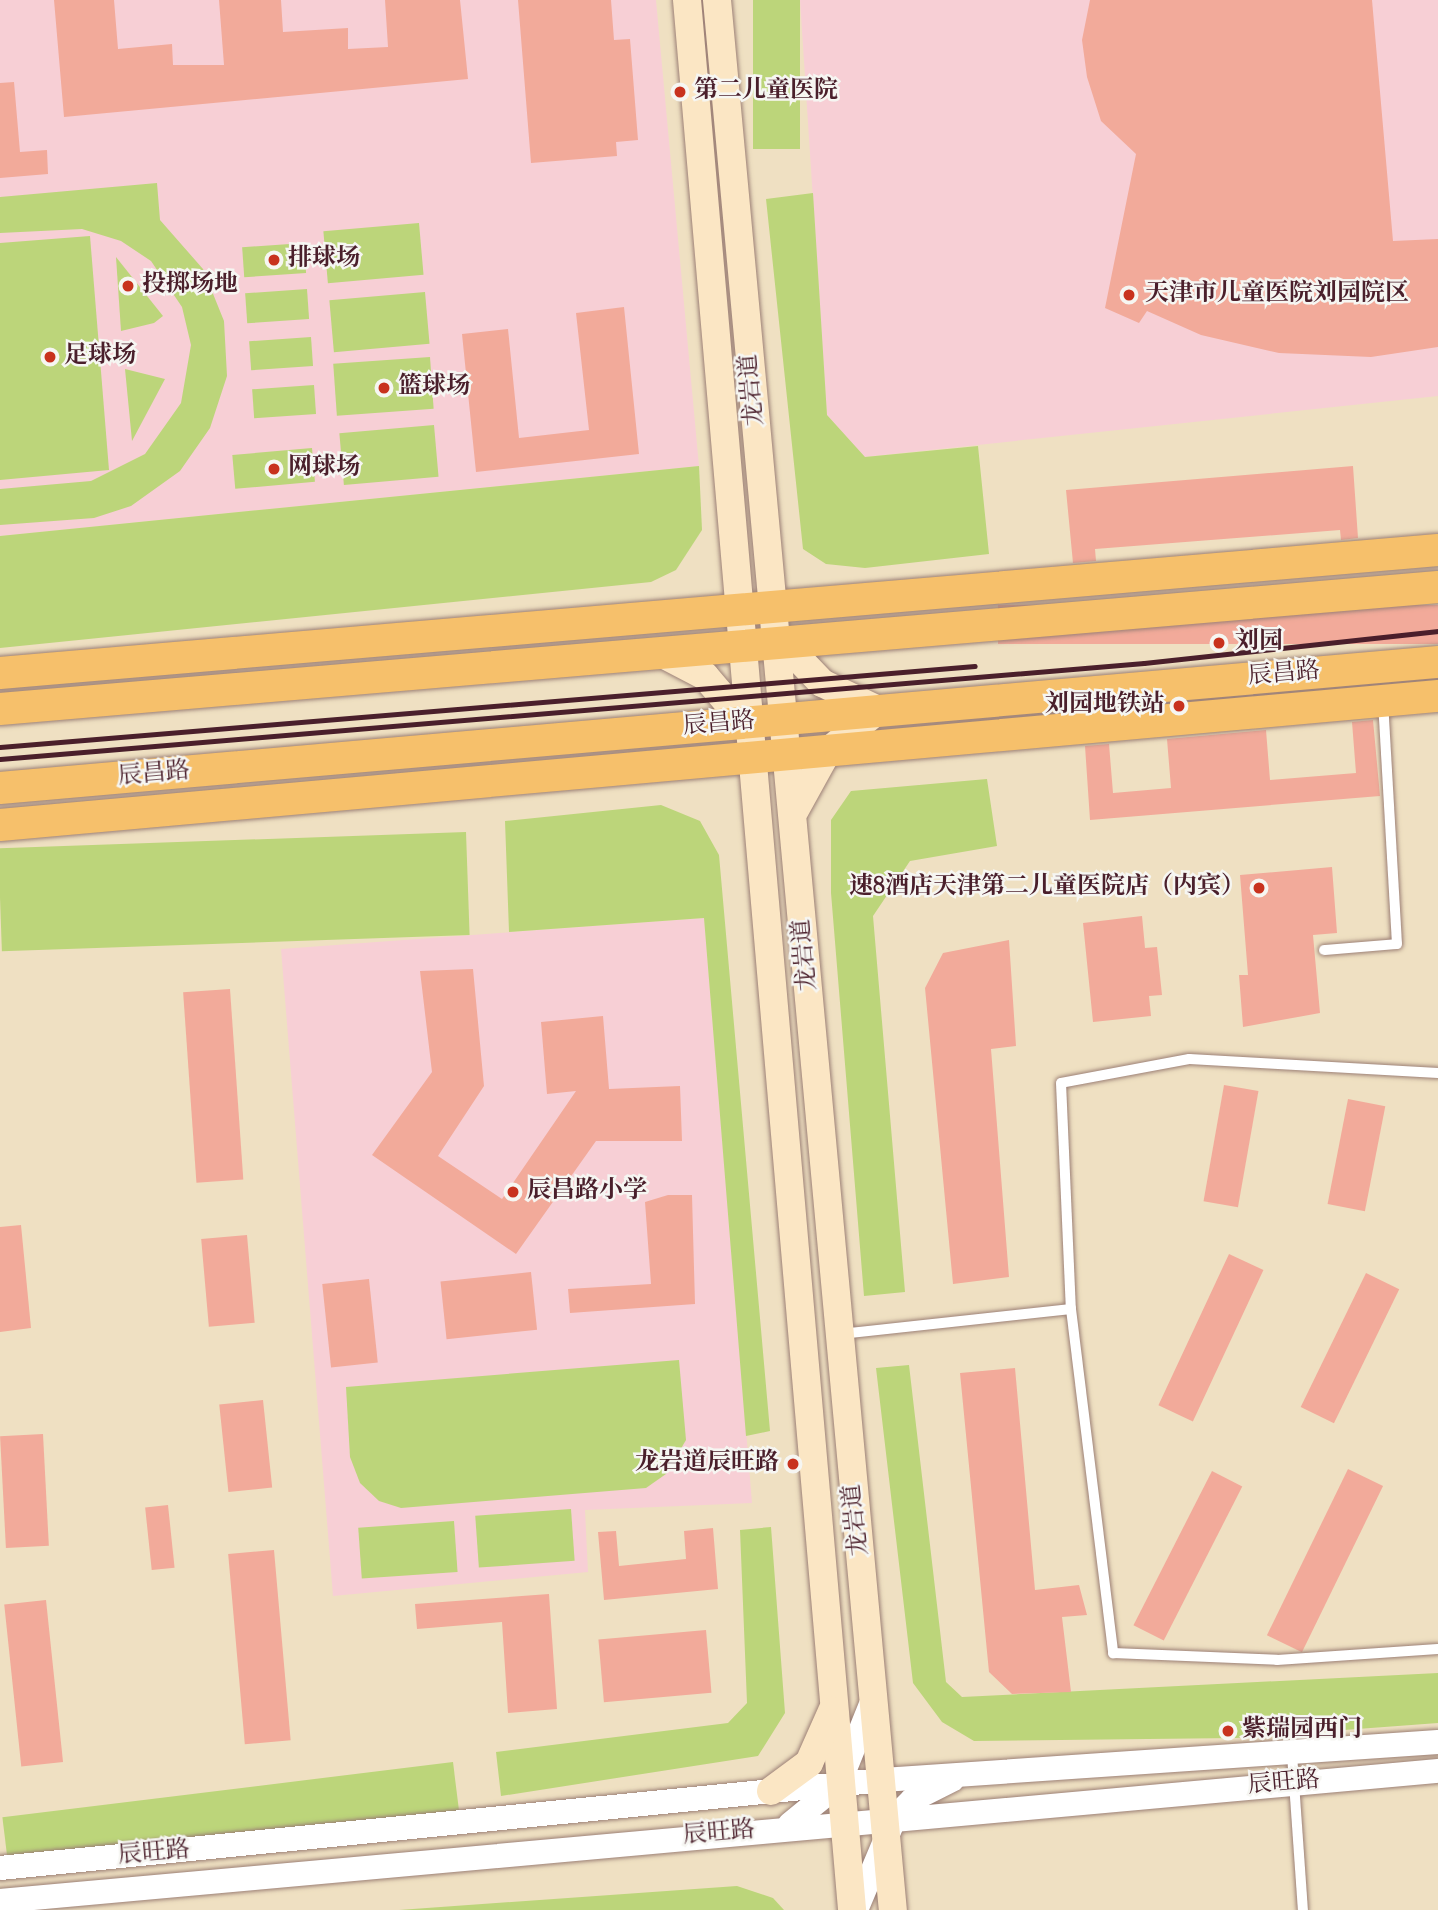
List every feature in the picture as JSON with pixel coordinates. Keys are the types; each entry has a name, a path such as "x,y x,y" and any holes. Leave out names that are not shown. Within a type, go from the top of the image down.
{"main road":[{"name":"龙岩道","path":"687,0 737,576 756,609 778,638 784,719"},
{"name":"龙岩道","path":"717,0 756,609 743,642 760,741 840,1783 854,1910"},
{"path":"0,673 1438,550"},
{"path":"0,709 778,638 1438,587"},
{"path":"778,638 822,683 878,710 828,752 794,813"},
{"path":"651,651 705,676 760,741 794,813"},
{"name":"辰昌路","path":"0,788 760,741 784,719 1429,668"},
{"path":"0,825 760,741 828,752 1438,695"},
{"name":"龙岩道","path":"794,813 889,1823 893,1910"},
{"path":"771,1791 809,1763 835,1701"}],"street":[{"path":"780,1828 813,1810 840,1783 875,1692"},
{"name":"辰旺路","path":"0,1867 840,1783 1438,1742"},
{"name":"辰旺路","path":"0,1901 845,1822 889,1823 1438,1771"},
{"path":"854,1910 889,1823 935,1787 969,1774"}],"lane":[{"path":"1324,950 1397,944 1383,700"},
{"path":"1438,1073 1189,1059 1061,1083 1071,1309 1113,1653 1277,1660 1438,1650"},
{"path":"841,1334 1071,1309"},
{"path":"1292,1754 1303,1910"}],"shaded area":[{"path":"0,0 656,0 699,466 0,536"},
{"name":"天津市儿童医院刘园院区","path":"800,0 1438,0 1438,396 864,457 827,415"},
{"name":"辰昌路小学","path":"704,918 752,1503 585,1510 588,1572 333,1596 281,949"}],"green space":[{"path":"753,0 800,0 800,149 753,149"},
{"path":"157,183 160,220 203,269 224,321 227,376 210,428 180,471 131,506 94,518 0,525 0,489 91,481 145,454 181,403 191,345 182,307 151,261 121,241 82,229 0,233 0,197"},
{"path":"813,193 827,415 865,457 978,446 989,554 865,568 826,564 803,549 766,199"},
{"path":"419,223 424,275 328,283 323,231"},
{"name":"足球场","path":"90,236 109,470 0,480 0,243"},
{"name":"排球场","path":"304,243 306,273 244,277 242,247"},
{"name":"投掷场地","path":"116,257 163,316 154,323 121,331"},
{"name":"排球场","path":"307,289 309,319 247,323 245,293"},
{"name":"篮球场","path":"425,292 430,344 334,352 329,300"},
{"name":"排球场","path":"311,337 313,366 251,370 249,341"},
{"name":"篮球场","path":"430,357 434,409 337,416 333,364"},
{"name":"投掷场地","path":"125,369 165,379 132,441"},
{"path":"314,385 316,414 254,418 252,389"},
{"name":"篮球场","path":"434,425 439,477 344,485 339,433"},
{"name":"网球场","path":"312,448 315,482 235,489 232,455"},
{"path":"699,466 702,530 676,570 651,582 0,648 0,536"},
{"path":"987,779 997,846 910,861 873,916 905,1292 864,1296 831,893 831,820 851,791"},
{"path":"661,805 700,821 719,855 770,1431 746,1436 704,918 509,932 505,821"},
{"path":"466,832 470,935 2,951 0,848"},
{"path":"679,1360 686,1440 666,1474 646,1488 401,1508 379,1501 360,1483 350,1457 346,1387"},
{"path":"909,1365 946,1682 962,1697 1438,1673 1438,1723 1236,1738 974,1741 942,1722 913,1683 876,1368"},
{"path":"571,1509 575,1561 479,1568 475,1516"},
{"path":"454,1521 458,1572 362,1579 358,1528"},
{"path":"771,1527 785,1713 758,1756 501,1796 496,1752 728,1723 747,1703 740,1530"},
{"path":"453,1762 459,1813 9,1868 2,1817"},
{"path":"737,1886 773,1898 784,1910 399,1910"}],"building":[{"path":"54,0 114,0 118,49 172,44 173,65 224,65 219,0 281,0 283,32 348,28 348,49 388,47 385,0 460,0 468,79 64,117"},
{"path":"518,0 611,0 614,40 630,39 638,140 616,142 617,156 531,163"},
{"path":"1090,0 1372,0 1393,241 1438,239 1438,347 1371,357 1279,353 1201,335 1147,311 1139,323 1105,308 1136,154 1101,121 1087,77 1082,40"},
{"path":"14,82 20,152 47,150 48,174 0,178 0,83"},
{"path":"624,307 639,454 476,472 462,334 508,329 519,438 589,430 576,313"},
{"path":"1353,466 1358,538 1341,540 1340,530 1095,549 1096,561 1073,563 1066,490"},
{"path":"998,605 1438,605 1438,644 998,644"},
{"path":"1373,720 1380,796 1090,820 1085,746 1109,744 1113,793 1171,788 1167,739 1266,730 1270,780 1356,773 1352,722"},
{"path":"1332,867 1337,933 1313,935 1320,1013 1243,1027 1239,975 1248,975 1240,875"},
{"path":"1142,916 1145,948 1157,947 1162,995 1149,996 1151,1016 1093,1022 1083,923"},
{"path":"1009,940 1016,1046 991,1049 1009,1277 953,1284 925,988 943,953"},
{"path":"473,969 484,1086 438,1156 502,1199 576,1091 547,1094 541,1022 603,1016 609,1089 680,1086 682,1141 596,1141 516,1254 372,1155 432,1072 420,971"},
{"path":"230,989 243,1180 196,1183 183,992"},
{"path":"1224,1085 1258,1091 1238,1207 1204,1201"},
{"path":"1348,1099 1385,1106 1365,1211 1328,1204"},
{"path":"668,1195 692,1195 695,1304 570,1313 568,1289 651,1284 645,1202"},
{"path":"21,1225 31,1328 0,1332 0,1227"},
{"path":"247,1235 255,1323 209,1327 201,1239"},
{"path":"1229,1254 1263,1270 1193,1421 1158,1405"},
{"path":"531,1272 537,1330 447,1339 440,1282"},
{"path":"1366,1273 1399,1289 1334,1423 1301,1407"},
{"path":"369,1279 378,1363 331,1367 322,1284"},
{"path":"1015,1368 1035,1590 1079,1585 1087,1615 1062,1617 1071,1692 1012,1694 989,1672 960,1373"},
{"path":"263,1400 272,1488 228,1492 219,1405"},
{"path":"43,1434 49,1546 6,1548 0,1436"},
{"path":"1348,1469 1383,1486 1302,1652 1267,1635"},
{"path":"1212,1471 1242,1486 1164,1641 1133,1625"},
{"path":"168,1505 175,1568 152,1570 145,1507"},
{"path":"713,1528 718,1589 604,1600 598,1532 616,1531 619,1566 686,1559 684,1531"},
{"path":"274,1550 291,1740 245,1744 228,1554"},
{"path":"549,1594 557,1709 508,1713 502,1622 417,1629 415,1604"},
{"path":"46,1600 63,1762 21,1766 4,1604"},
{"path":"706,1630 711,1693 604,1702 598,1639"}],"railway":[{"path":"0,759 1144,663 1438,631"},
{"path":"0,747 975,666"}],"place":[{"name":"第二儿童医院","path":"680,92"},
{"name":"排球场","path":"274,260"},
{"name":"投掷场地","path":"128,286"},
{"name":"天津市儿童医院刘园院区","path":"1129,295"},
{"name":"足球场","path":"50,357"},
{"name":"篮球场","path":"384,388"},
{"name":"网球场","path":"274,469"},
{"name":"刘园","path":"1219,643"},
{"name":"刘园地铁站","path":"1179,706"},
{"name":"速8酒店天津第二儿童医院店（内宾）","path":"1259,888"},
{"name":"辰昌路小学","path":"513,1192"},
{"name":"龙岩道辰旺路","path":"793,1464"},
{"name":"紫瑞园西门","path":"1228,1731"}]}
